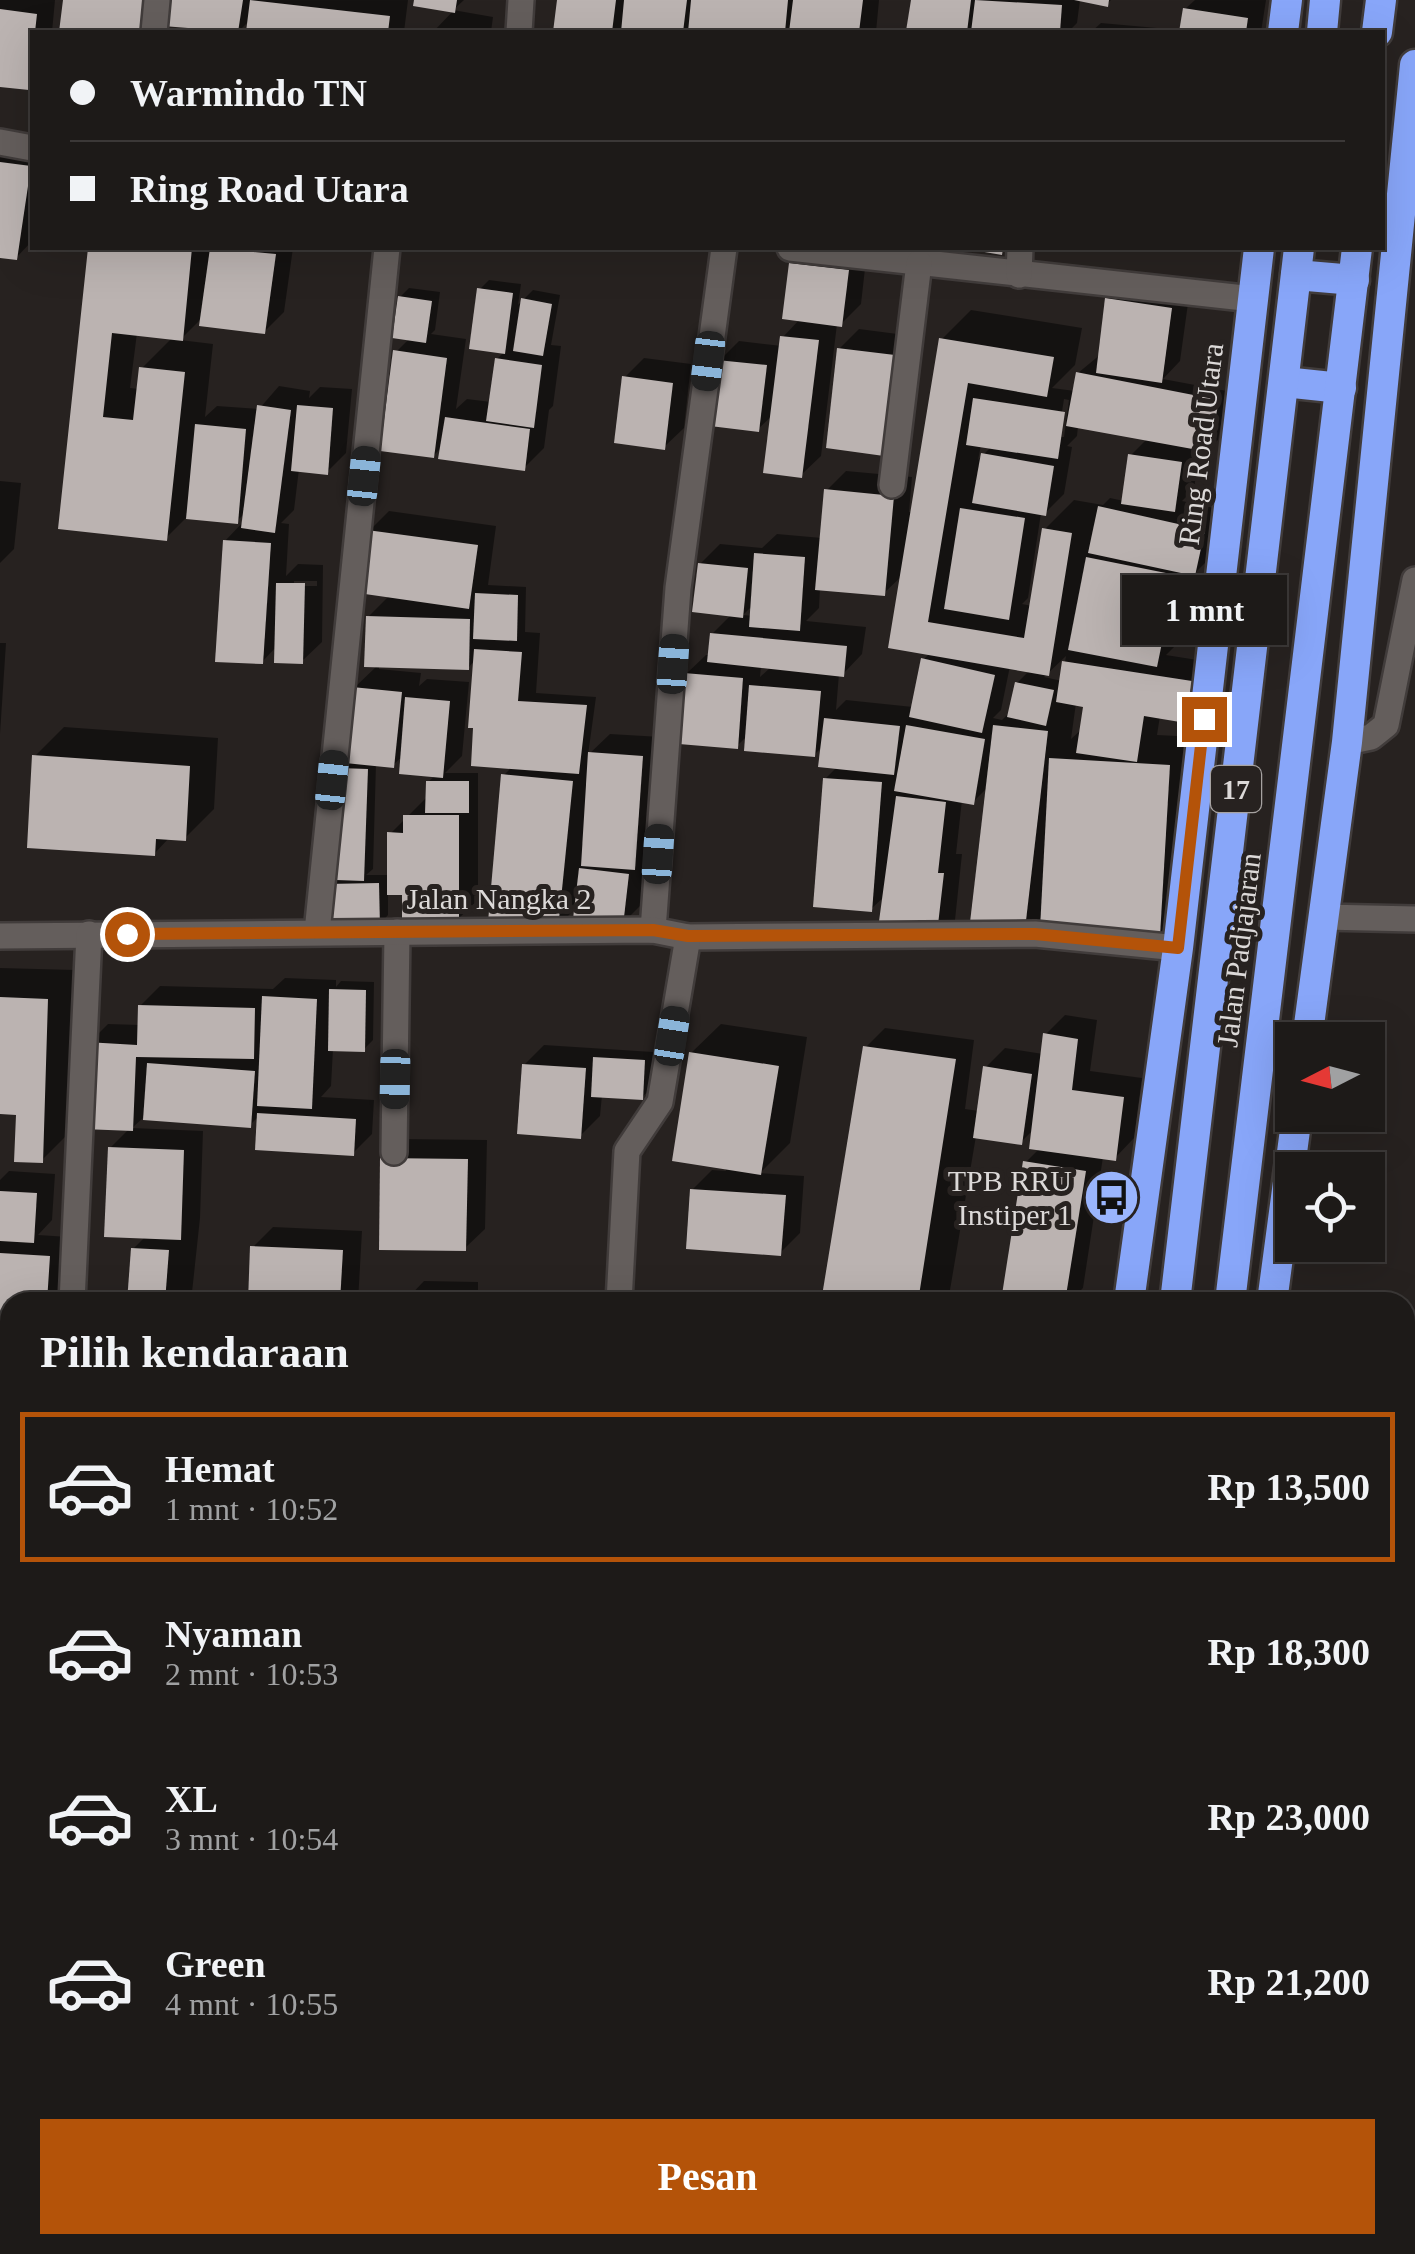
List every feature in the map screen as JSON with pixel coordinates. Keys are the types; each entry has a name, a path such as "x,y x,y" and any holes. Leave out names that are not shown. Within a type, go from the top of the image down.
{"highway":[{"path":"1284,30 1287,0"},
{"path":"1322,30 1325,0"},
{"path":"1378,30 1380,0"},
{"path":"1309,1022 1348,742 1415,65"},
{"name":"Ring Road Utara","path":"1131,1292 1178,948 1259,250"},
{"name":"Jalan Padjajaran","path":"1232,1288 1357,250"},
{"path":"1298,261 1354,280"},
{"name":"Jalan Padjajaran","path":"1176,1292 1298,261"},
{"path":"1284,382 1342,388"},
{"path":"1232,1288 1273,1292 1294,1132"}],"street":[{"path":"154,30 157,0"},
{"path":"519,30 521,0"},
{"path":"0,142 30,148"},
{"path":"317,932 387,250"},
{"path":"653,930 678,588 724,250"},
{"path":"808,250 1253,299"},
{"path":"1020,250 1020,275"},
{"path":"892,484 919,262"},
{"path":"1348,742 1371,738 1386,725 1415,580"},
{"path":"1323,917 1415,918"},
{"name":"Jalan Nangka 2","path":"0,936 653,930 688,936 1035,934 1178,948"},
{"path":"394,1152 397,932"},
{"path":"72,1292 89,934"},
{"path":"620,1292 628,1152 660,1102 688,936"}],"building":[{"path":"63,0 147,0 143,30 59,30"},
{"path":"166,0 243,0 238,30 163,26"},
{"path":"250,0 390,16 388,30 246,30"},
{"path":"414,0 457,0 455,13 413,6"},
{"path":"557,0 616,0 612,30 553,30"},
{"path":"624,0 687,0 683,30 621,30"},
{"path":"691,0 788,0 785,30 688,30"},
{"path":"793,0 863,0 859,30 789,30"},
{"path":"911,0 971,0 967,30 906,30"},
{"path":"975,0 1062,5 1060,30 971,30"},
{"path":"1074,0 1109,0 1108,7"},
{"path":"1183,8 1248,18 1246,30 1179,30"},
{"path":"0,9 37,14 35,30 30,30 29,90 0,87"},
{"path":"0,162 30,166 17,260 0,258"},
{"path":"88,250 192,250 183,341 112,333 103,417 133,420 139,367 185,372 167,541 58,529"},
{"path":"210,250 276,254 265,334 199,326"},
{"path":"921,250 953,250 952,258 920,255"},
{"path":"973,250 1003,250 1002,255"},
{"path":"789,263 849,270 842,327 782,319"},
{"path":"477,288 513,293 505,354 469,349"},
{"path":"398,296 432,301 426,343 392,338"},
{"path":"521,298 552,304 543,356 513,351"},
{"path":"1105,298 1172,308 1162,383 1096,373"},
{"path":"780,336 819,340 802,478 763,473"},
{"path":"939,338 1054,357 1047,397 968,383 928,622 1024,638 1042,528 1072,533 1049,676 888,648"},
{"path":"837,348 895,355 884,456 826,448"},
{"path":"393,350 447,358 434,458 380,451"},
{"path":"495,358 542,365 534,428 486,421"},
{"path":"717,360 767,365 759,432 710,426"},
{"path":"1076,372 1219,400 1209,452 1066,426"},
{"path":"622,376 673,383 665,450 614,443"},
{"path":"973,398 1065,412 1058,459 966,445"},
{"path":"257,405 291,410 275,533 241,528"},
{"path":"297,405 333,408 328,475 291,471"},
{"path":"445,417 530,429 525,471 438,459"},
{"path":"195,424 246,429 238,524 186,519"},
{"path":"981,453 1054,466 1046,516 972,503"},
{"path":"1128,454 1182,462 1175,512 1121,504"},
{"path":"824,489 894,496 885,596 815,590"},
{"path":"1098,506 1205,530 1195,576 1088,553"},
{"path":"960,508 1025,518 1009,620 944,609"},
{"path":"367,530 478,545 469,609 358,593"},
{"path":"223,540 271,543 263,664 215,662"},
{"path":"754,553 805,557 800,631 749,627"},
{"path":"1086,557 1176,575 1157,667 1068,650"},
{"path":"698,563 748,568 743,618 692,612"},
{"path":"276,583 305,583 303,664 274,663"},
{"path":"475,593 518,595 517,641 473,639"},
{"path":"366,616 470,619 469,670 364,667"},
{"path":"710,633 847,646 844,677 707,662"},
{"path":"474,649 522,652 518,701 587,705 579,774 471,766 473,728 468,728"},
{"path":"921,658 995,675 982,733 909,717"},
{"path":"1062,661 1192,681 1186,723 1144,716 1137,762 1076,753 1083,707 1056,702"},
{"path":"684,673 743,678 738,749 679,744"},
{"path":"1015,682 1054,690 1046,726 1007,717"},
{"path":"749,685 821,691 815,757 744,751"},
{"path":"352,687 402,692 394,768 345,763"},
{"path":"405,697 450,701 443,778 399,774"},
{"path":"824,718 900,726 894,775 818,767"},
{"path":"906,725 985,739 974,805 894,791"},
{"path":"993,725 1048,731 1024,938 969,931"},
{"path":"588,752 643,756 635,870 581,866"},
{"path":"32,755 190,766 186,841 156,839 155,856 27,848"},
{"path":"1049,758 1170,765 1160,936 1040,929"},
{"path":"339,768 368,769 364,881 336,880"},
{"path":"501,774 573,781 558,929 488,922"},
{"path":"823,778 882,782 872,912 813,907"},
{"path":"426,781 469,781 469,813 425,813"},
{"path":"896,796 946,802 938,873 944,873 936,942 877,936"},
{"path":"403,815 459,815 459,922 402,922 402,895 387,895 387,832 403,833"},
{"path":"579,868 629,874 623,926 573,919"},
{"path":"379,883 380,927 327,928 326,884"},
{"path":"329,989 366,990 365,1052 328,1051"},
{"path":"262,996 317,999 312,1109 257,1106"},
{"path":"0,997 48,999 43,1163 14,1162 16,1115 0,1114"},
{"path":"138,1005 255,1008 254,1059 136,1057 133,1131 83,1129 86,1042 137,1045"},
{"path":"1043,1033 1078,1039 1072,1090 1124,1097 1116,1161 1029,1149"},
{"path":"863,1046 956,1059 920,1292 823,1292"},
{"path":"689,1052 779,1066 761,1175 672,1161"},
{"path":"593,1057 645,1060 643,1100 591,1097"},
{"path":"147,1063 255,1071 251,1128 143,1120"},
{"path":"522,1064 586,1068 581,1139 517,1134"},
{"path":"983,1066 1032,1074 1022,1145 973,1138"},
{"path":"257,1113 356,1119 354,1156 255,1150"},
{"path":"108,1147 184,1150 181,1240 104,1237"},
{"path":"380,1158 468,1159 466,1251 379,1250"},
{"path":"1023,1161 1086,1171 1067,1292 1002,1292"},
{"path":"690,1189 786,1195 781,1256 686,1249"},
{"path":"0,1191 37,1193 34,1243 0,1241"},
{"path":"250,1246 343,1250 341,1292 248,1292"},
{"path":"131,1248 169,1250 166,1292 128,1292"},
{"path":"0,1253 50,1256 48,1292 0,1292"}],"place":[{"name":"TPB RRU Instiper 1","path":"1111,1198"}],"route":[{"path":"127,934 653,930 688,936 1035,934 1178,948 1204,719"}]}
